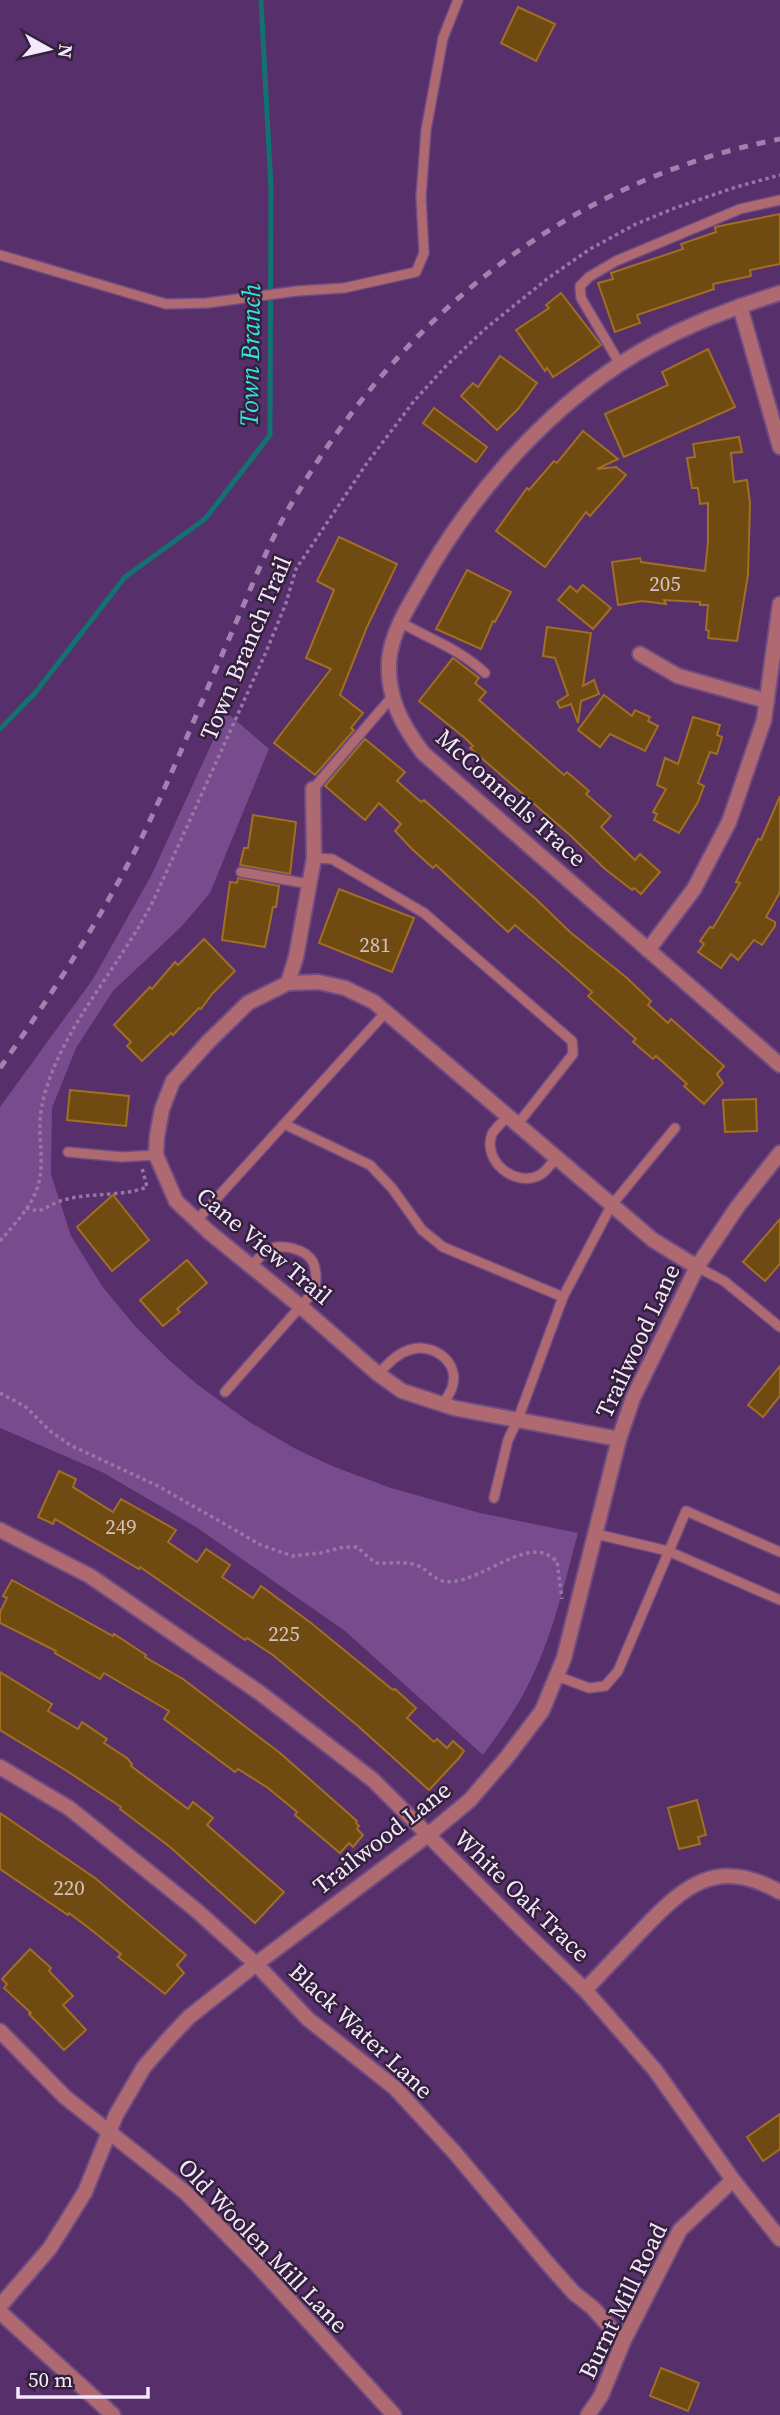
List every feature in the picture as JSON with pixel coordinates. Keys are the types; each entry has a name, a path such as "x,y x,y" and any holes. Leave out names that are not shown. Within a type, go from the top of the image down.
{"street":[{"name":"McConnells Trace","path":"780,293 681,329 620,364 580,393 477,498 432,565 400,622 389,660 391,698 406,730 423,753 780,1065"},
{"path":"740,306 780,447"},
{"path":"648,950 694,889 729,822 764,720 780,604"},
{"path":"640,654 678,676 767,701"},
{"path":"288,983 296,957 314,858 313,789"},
{"name":"Cane View Trail","path":"619,1439 443,1404 402,1391 378,1374 176,1201 156,1154 162,1110 173,1081 248,1003 288,983 318,982 345,988 374,1002 611,1206 653,1240 697,1267"},
{"name":"Trailwood Lane","path":"0,2306 50,2248 85,2192 116,2115 144,2067 189,2017 470,1800 507,1758 542,1711 564,1658 577,1614 619,1439 633,1398 697,1267 738,1206 780,1153"},
{"name":"White Oak Trace","path":"0,1530 90,1576 260,1693 373,1780 528,1937 585,1990 655,2070 733,2180 780,2238"},
{"name":"Black Water Lane","path":"0,1768 69,1808 196,1910 256,1964 309,2019 395,2088 464,2163 574,2293 593,2308 623,2342"},
{"path":"585,1990 673,1898 696,1883 738,1877 751,1879 780,1892"},
{"name":"Old Woolen Mill Lane","path":"0,2031 65,2098 186,2193 258,2266 394,2415"},
{"name":"Burnt Mill Road","path":"588,2415 601,2396 623,2342 680,2230 733,2180"},
{"path":"0,2312 113,2415"}],"lane":[{"path":"0,255 166,304 207,303 297,291 344,288 416,272 424,253 421,197 426,130 443,38 458,0"},
{"path":"620,364 581,298 580,286 589,277 616,261 740,209 780,200"},
{"path":"400,622 450,647 485,673"},
{"path":"313,789 391,698"},
{"path":"314,858 332,859 424,913 572,1041 573,1054 512,1121 492,1134 491,1152 496,1166 512,1176 526,1178 540,1175 556,1158"},
{"path":"241,872 309,884"},
{"path":"197,1221 386,1012"},
{"path":"284,1124 370,1166 392,1188 422,1230 443,1247 563,1297"},
{"path":"494,1498 508,1440 563,1297 611,1206 675,1128"},
{"path":"68,1152 139,1157 156,1154"},
{"path":"225,1392 316,1290 317,1272 311,1259 295,1249 282,1247 267,1250 251,1267"},
{"path":"697,1267 724,1281 780,1327"},
{"path":"378,1374 398,1355 411,1349 425,1348 443,1354 451,1366 454,1384 443,1404"},
{"path":"557,1676 589,1688 605,1686 618,1671 686,1511 780,1552"},
{"path":"596,1534 668,1551 780,1600"}],"path":[{"name":"Town Branch Trail","path":"0,1241 36,1193 41,1176 40,1123 43,1096 63,1049 139,929 156,895 266,652 286,603 296,569 367,463 414,401 446,366 485,329 590,249 636,224 675,208 780,175"},
{"path":"26,1208 38,1211 61,1200 112,1192 124,1193 147,1187 139,1157"},
{"path":"0,1394 26,1407 50,1432 71,1445 158,1486 261,1545 292,1556 357,1547 375,1563 416,1564 445,1583 460,1581 528,1552 545,1553 557,1561 562,1612 577,1614"}],"shaded area":[{"path":"226,712 269,749 210,893 181,927 113,991 76,1048 52,1108 51,1174 71,1236 102,1286 135,1326 170,1361 251,1423 332,1466 391,1488 480,1513 578,1533 557,1612 536,1669 517,1705 483,1755 345,1631 196,1527 102,1472 0,1428 0,1107 93,979 152,874"}],"building":[{"path":"518,7 555,24 536,61 501,43"},
{"path":"780,214 780,264 750,270 751,276 713,284 714,289 637,315 640,323 615,332 598,283 613,279 611,273 683,249 681,244 716,232 715,227"},
{"path":"561,293 601,345 553,377 547,368 545,371 516,330 549,308 546,305"},
{"path":"708,349 735,407 624,457 605,414 668,385 662,372"},
{"path":"500,356 537,383 518,409 497,430 461,396 473,383 478,387"},
{"path":"434,408 487,447 476,462 423,423"},
{"path":"583,431 618,459 597,469 616,467 626,475 590,516 586,512 545,567 496,531 527,488 529,490 554,461 557,463"},
{"path":"739,437 742,452 731,453 734,482 747,480 750,503 748,575 737,641 708,638 708,605 700,605 700,602 664,600 666,604 642,601 618,605 612,562 640,558 641,562 705,571 708,503 700,504 698,488 692,488 687,458 695,457 693,444"},
{"path":"339,537 397,564 367,627 340,695 363,713 351,728 354,730 315,775 274,743 331,669 306,658 334,590 317,581"},
{"path":"467,570 511,592 495,622 493,621 481,649 436,629"},
{"path":"583,585 611,608 593,629 558,600 570,586 577,592"},
{"path":"547,627 591,633 583,686 594,680 599,694 581,701 578,723 571,704 560,708 557,702 568,695 555,658 543,656"},
{"path":"453,658 479,678 475,683 486,692 479,700 564,775 567,772 589,791 586,794 611,816 601,827 635,860 640,854 660,872 641,894 605,869 470,748 473,746 465,738 419,701"},
{"path":"604,695 632,716 635,710 650,717 648,721 658,726 645,751 610,734 600,747 578,730"},
{"path":"693,717 720,725 717,735 722,737 717,754 710,752 698,783 704,786 698,802 679,833 654,820 657,814 653,812 666,789 657,785 665,758 678,764"},
{"path":"365,739 405,772 397,781 421,802 424,800 570,932 627,978 651,1001 648,1005 668,1023 671,1019 724,1066 717,1074 723,1083 704,1104 684,1086 687,1084 656,1056 653,1059 633,1042 636,1039 588,996 592,992 564,967 515,925 508,932 436,865 433,868 412,849 395,831 401,824 379,803 365,820 325,786"},
{"path":"780,796 780,892 766,917 775,922 775,926 762,945 754,940 738,960 731,954 721,968 698,952 704,944 700,941 710,927 713,928 740,883 736,882 758,839 761,840"},
{"path":"253,815 296,822 290,874 240,865 244,848 248,848"},
{"path":"238,878 279,886 265,947 222,940 230,882 237,883"},
{"path":"339,889 414,918 392,972 319,943"},
{"path":"204,939 235,971 201,1009 142,1061 127,1046 131,1042 114,1025 150,987 152,989 175,962 178,965"},
{"path":"70,1090 129,1096 126,1126 67,1120"},
{"path":"756,1099 757,1131 725,1132 723,1100"},
{"path":"113,1195 149,1240 112,1271 77,1227"},
{"path":"780,1219 780,1264 765,1281 743,1262"},
{"path":"187,1260 207,1283 177,1309 180,1312 163,1326 140,1300"},
{"path":"780,1366 780,1396 763,1417 748,1405"},
{"path":"59,1471 76,1479 73,1487 113,1512 121,1499 176,1530 168,1542 197,1562 206,1549 230,1565 222,1577 253,1598 261,1586 395,1689 416,1708 407,1718 434,1742 437,1739 447,1748 453,1741 464,1751 429,1790 273,1655 247,1638 245,1640 140,1567 139,1569 55,1519 53,1524 38,1517"},
{"path":"12,1580 113,1636 114,1634 146,1655 145,1657 183,1679 280,1753 357,1821 357,1829 363,1835 353,1847 349,1843 340,1853 268,1788 238,1769 235,1772 164,1719 169,1711 104,1673 100,1679 55,1653 56,1651 0,1623 0,1612 7,1598 3,1596"},
{"path":"0,1672 52,1704 48,1711 78,1729 82,1722 107,1739 104,1743 127,1758 131,1766 188,1809 193,1802 213,1818 207,1825 284,1892 255,1923 170,1847 120,1809 121,1807 0,1730"},
{"path":"697,1800 706,1835 698,1837 700,1844 679,1849 668,1808"},
{"path":"0,1813 95,1878 186,1955 177,1965 184,1973 165,1994 118,1957 121,1954 69,1913 68,1915 0,1869"},
{"path":"30,1949 51,1968 49,1971 73,1996 63,2005 86,2030 64,2050 4,1988 7,1984 2,1979"},
{"path":"780,2114 780,2149 763,2161 747,2137"},
{"path":"661,2368 699,2383 688,2411 650,2396"}],"waterway":[{"name":"Town Branch","path":"0,729 35,693 125,577 205,519 270,435 271,188 261,0"}],"railway":[{"path":"0,1068 76,954 143,835 285,515 328,446 376,382 431,324 490,271 556,226 626,189 700,159 780,139"}]}
